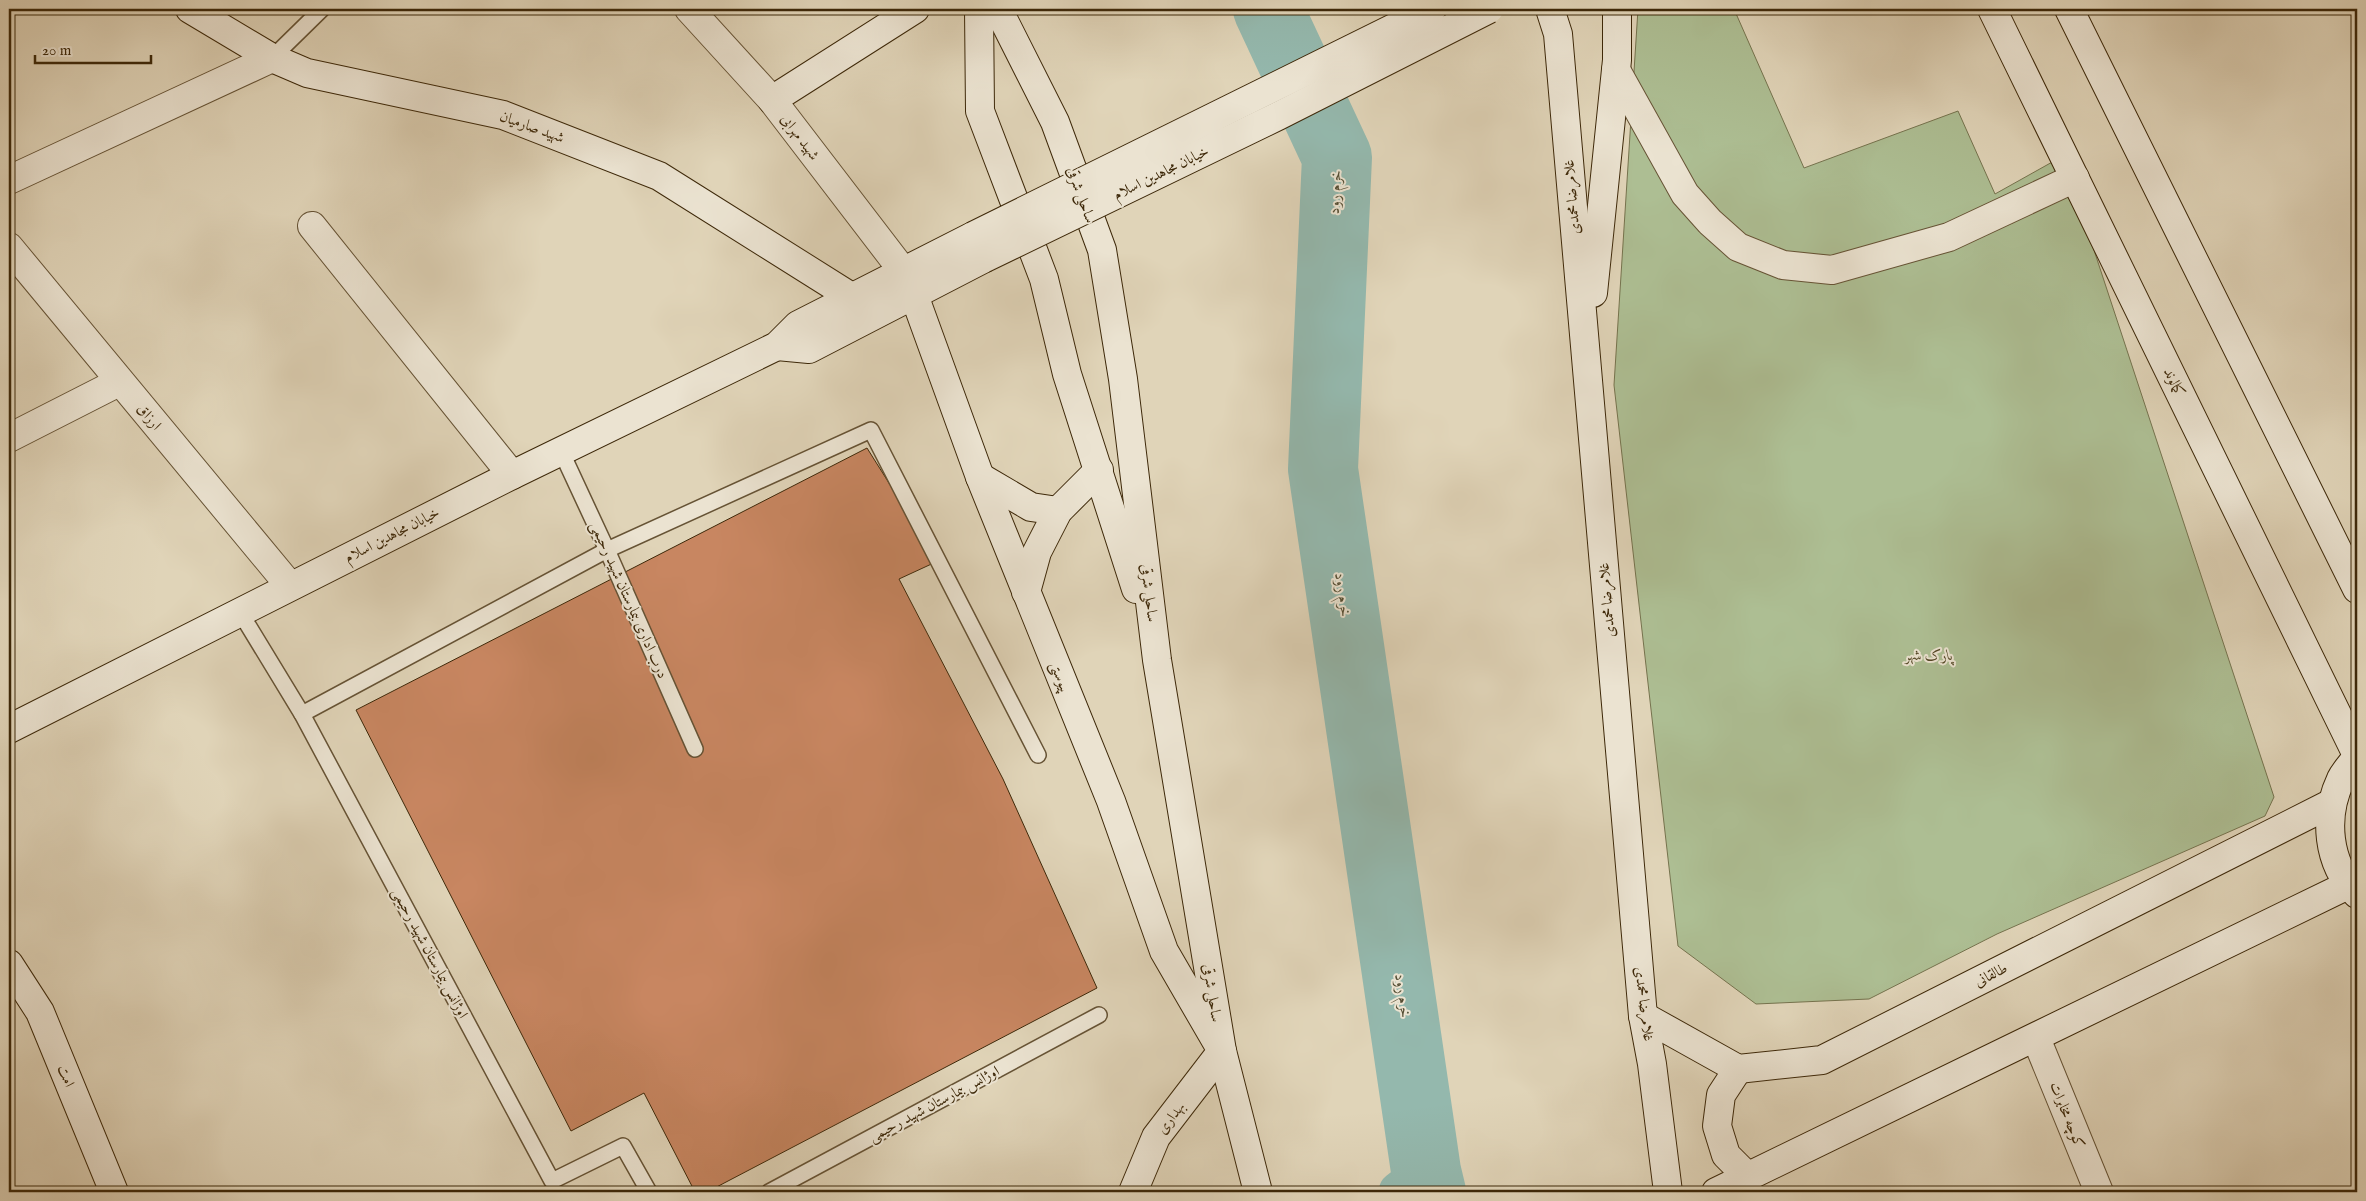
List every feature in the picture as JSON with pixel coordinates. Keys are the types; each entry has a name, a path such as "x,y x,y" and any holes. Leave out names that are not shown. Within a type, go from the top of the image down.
{"street":[{"name":"شهید صارمیان","path":"190,9 272,58 307,73 503,115 659,176 853,298"},
{"name":"شهید مهرابی","path":"689,9 772,100 909,283"},
{"path":"772,100 915,9"},
{"path":"978,9 980,112 1044,279 1067,374 1099,470 1157,660"},
{"name":"ساحلی شرقی","path":"998,9 1054,122 1102,250 1123,379 1157,660 1222,1051 1258,1192"},
{"name":"خیابان مجاهدین اسلام","path":"777,346 809,349 909,283 1432,9"},
{"name":"خیابان مجاهدین اسلام","path":"978,247 1278,116 1489,9"},
{"name":"غلامرضا محمدی","path":"1550,9 1558,34 1643,1016 1652,1064 1668,1192"},
{"path":"1586,357 1616,70 1617,9"},
{"name":"کمالوند","path":"1992,9 2357,756"},
{"path":"2068,9 2357,589"},
{"path":"9,180 272,58"},
{"path":"1616,70 1685,194 1710,222 1738,247 1783,265 1832,270 1949,237 2075,178"},
{"path":"312,226 512,475"},
{"name":"ارزاق","path":"9,247 290,586"},
{"name":"خیابان مجاهدین اسلام","path":"9,729 560,451 777,346 798,325 853,298 909,283"},
{"name":"پیوستی","path":"909,283 980,477 1110,801 1164,951 1222,1051"},
{"path":"9,438 120,382"},
{"path":"1026,592 1037,552 1058,511 1099,470"},
{"path":"980,477 1031,507 1044,511 1058,511"},
{"path":"1716,1192 2036,1038 2353,889 2335,860 2330,831 2332,803 2342,778 2357,756"},
{"name":"طالقانی","path":"1738,1069 1822,1060 2332,803"},
{"name":"امت","path":"9,964 40,1012 114,1192"},
{"path":"1643,1016 1738,1069 1721,1095 1717,1126 1726,1155 1748,1177"},
{"name":"کوچه مخابرات","path":"2036,1038 2099,1192"},
{"name":"بهداری","path":"1133,1192 1156,1137 1222,1051"}],"lane":[{"path":"272,58 322,9"},
{"path":"302,714 607,550 871,430 1038,755"},
{"name":"درب اداری بيمارستان شهيد رحیمی","path":"560,451 607,550 695,749"},
{"name":"اوژانس بیمارستان شهید رحیمی","path":"240,612 302,714 552,1181 623,1146 649,1192"},
{"name":"اوژانس بیمارستان شهید رحیمی","path":"769,1192 1099,1015"}],"green space":[{"name":"پارک شهر","path":"1638,9 1734,9 1804,168 1958,111 1995,194 2063,156 2274,797 2265,816 1997,934 1869,999 1756,1004 1678,946 1614,385"}],"building":[{"path":"867,448 938,561 899,579 1003,779 1097,988 707,1192 695,1192 644,1093 571,1131 356,710"}],"waterway":[{"name":"خرم رود","path":"1268,9 1337,157 1323,469 1426,1171 1431,1192"},
{"path":"1399,1192 1426,1171"}]}
